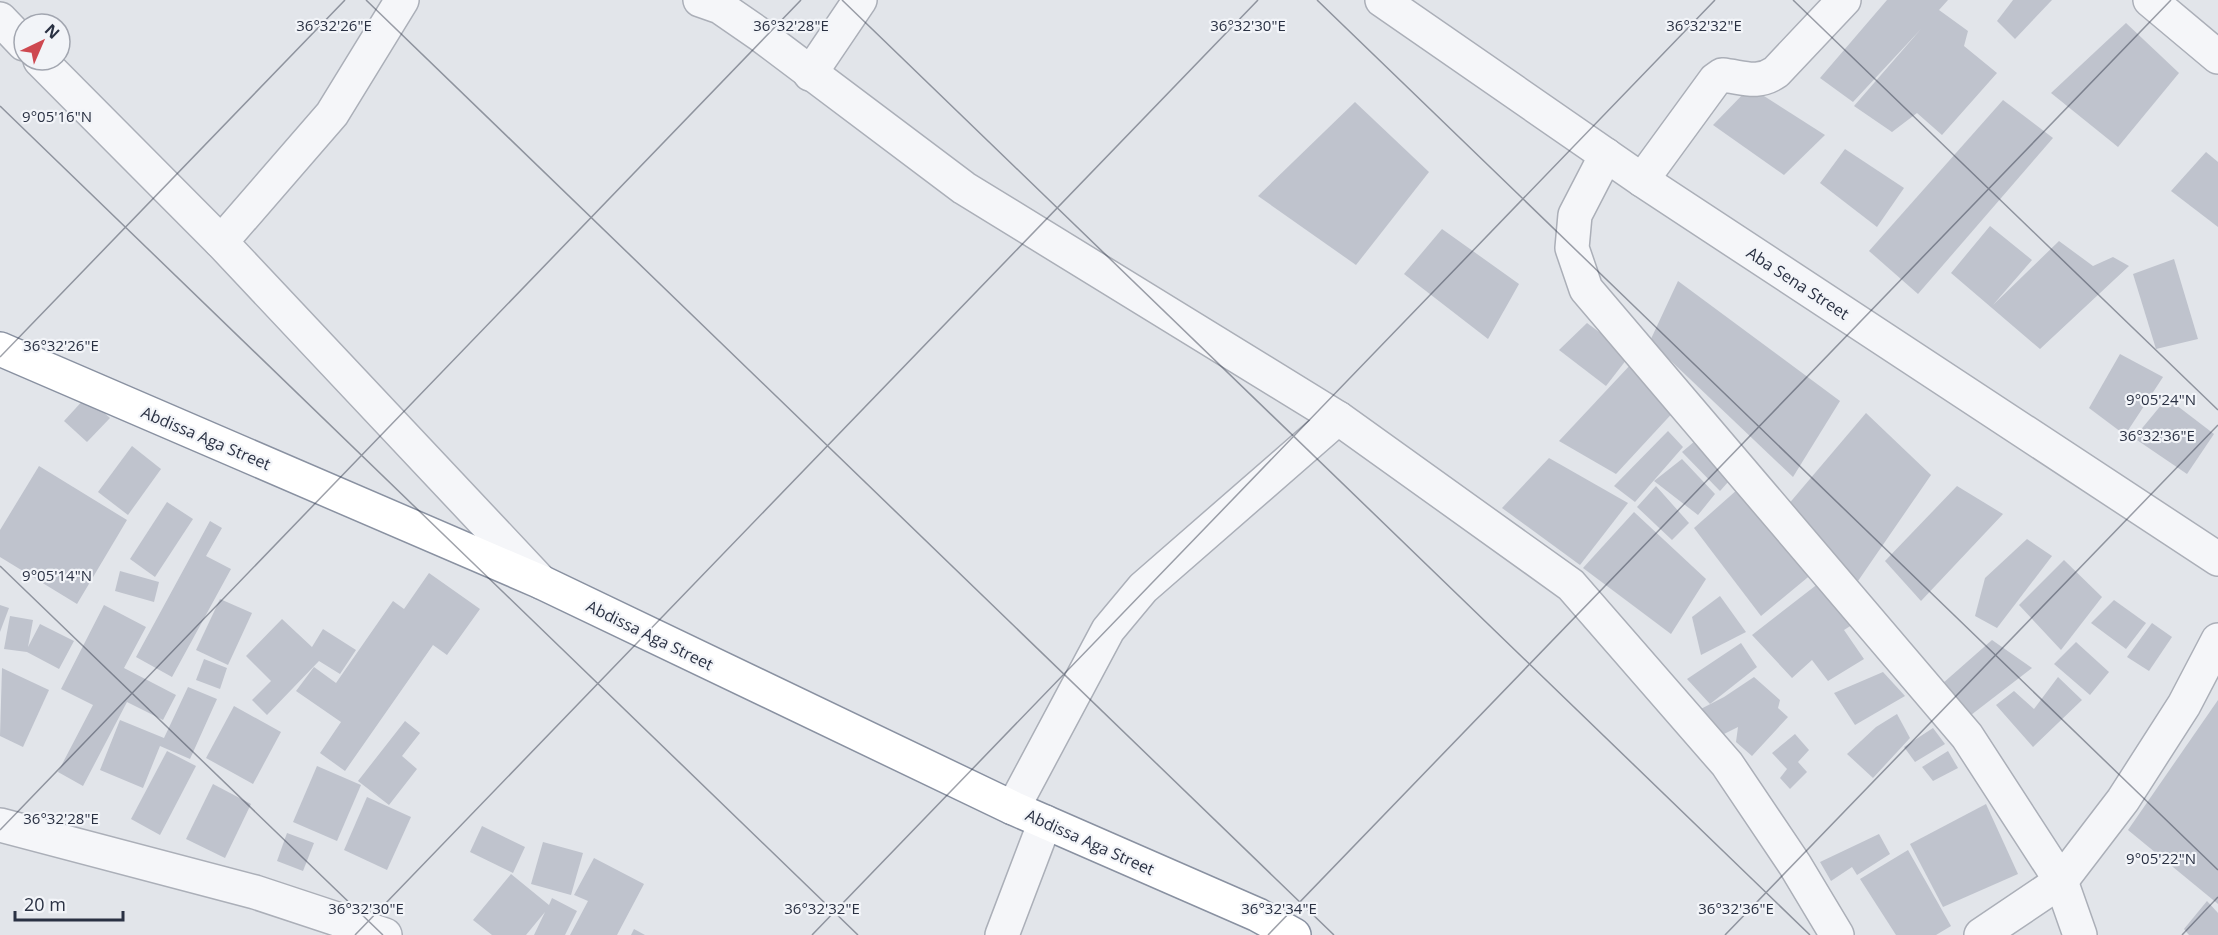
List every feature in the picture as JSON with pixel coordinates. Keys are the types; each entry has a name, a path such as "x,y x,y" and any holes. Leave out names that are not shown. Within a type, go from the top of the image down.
{"highway":[{"name":"Abdissa Aga Street","path":"0,349 541,582 1013,808 1258,915 1294,935"}],"street":[{"path":"221,242 332,114 402,0"},
{"path":"700,0 720,7 963,188 1338,418 1571,585 1727,764 1795,865 1837,935"},
{"path":"810,74 860,0"},
{"name":"Aba Sena Street","path":"1382,0 1642,180 2218,559"},
{"path":"1642,180 1715,80 1722,75 1751,81 1765,80 1776,72 1844,0"},
{"path":"2150,0 2218,57"},
{"path":"0,20 12,32"},
{"path":"52,72 221,242 541,582"},
{"path":"1606,155 1575,215 1572,248 1586,289 1967,736 2061,881 2080,935"},
{"path":"1013,808 1108,630 1143,588 1338,418"},
{"path":"1981,935 2061,881 2123,800 2184,705 2218,640"},
{"path":"1002,935 1045,822"},
{"path":"0,825 255,892 385,935"}],"building":[{"path":"1887,0 1948,0 1939,10 1968,31 1964,46 1997,73 1942,135 1917,113 1892,132 1854,106 1921,29 1853,102 1820,78"},
{"path":"2013,0 2052,0 2015,39 1997,21"},
{"path":"2126,23 2179,73 2118,147 2051,93"},
{"path":"1750,87 1825,135 1784,175 1713,125"},
{"path":"2003,100 2053,138 1918,294 1869,251"},
{"path":"1355,102 1429,172 1356,265 1258,196"},
{"path":"1845,149 1904,188 1877,227 1820,183"},
{"path":"2206,152 2218,162 2218,227 2171,191"},
{"path":"1990,226 2032,260 1993,305 2059,241 2093,266 2113,257 2129,266 2040,349 1951,273"},
{"path":"1442,229 1519,284 1488,339 1404,274"},
{"path":"2174,259 2198,339 2156,349 2133,274"},
{"path":"1678,281 1840,401 1793,477 1650,341"},
{"path":"1587,323 1630,355 1606,386 1559,350"},
{"path":"2120,354 2163,377 2125,435 2089,408"},
{"path":"1633,362 1678,407 1616,474 1559,441"},
{"path":"86,397 110,418 87,442 64,421"},
{"path":"2167,398 2214,434 2187,474 2134,438"},
{"path":"1866,413 1931,475 1858,581 1787,506"},
{"path":"1668,431 1683,447 1635,502 1614,486"},
{"path":"1702,435 1737,472 1720,491 1682,452"},
{"path":"132,446 161,469 128,515 98,492"},
{"path":"1549,458 1628,503 1580,565 1502,508"},
{"path":"1682,459 1715,494 1698,515 1654,481"},
{"path":"39,466 127,520 77,604 0,557 0,530"},
{"path":"1656,486 1689,523 1672,540 1637,507"},
{"path":"1957,486 2003,514 1921,601 1885,561"},
{"path":"1738,489 1813,573 1761,616 1694,528"},
{"path":"167,502 193,519 155,577 130,559"},
{"path":"1634,512 1706,579 1671,634 1583,568"},
{"path":"210,521 222,528 206,556 231,569 172,677 136,657"},
{"path":"2027,539 2052,556 1997,628 1975,616 1985,578"},
{"path":"2064,560 2102,597 2061,650 2019,605"},
{"path":"120,571 159,582 154,602 115,591"},
{"path":"429,573 480,609 447,655 433,645 345,771 320,753 341,722 296,691 314,667 336,683 393,601 404,609"},
{"path":"1819,583 1855,623 1844,630 1864,659 1828,681 1812,660 1792,678 1752,635"},
{"path":"1720,596 1746,632 1701,655 1692,617"},
{"path":"220,599 252,613 228,665 196,650"},
{"path":"2114,600 2146,623 2126,649 2091,623"},
{"path":"0,605 9,608 0,632"},
{"path":"104,605 146,627 124,668 176,695 163,720 127,702 83,786 58,772 93,705 61,689"},
{"path":"10,616 33,620 28,647 40,624 74,641 59,669 27,652 4,649"},
{"path":"282,619 312,647 323,629 356,650 340,674 319,661 267,715 252,700 271,681 246,656"},
{"path":"2152,623 2172,637 2149,671 2127,657"},
{"path":"1992,640 2032,668 1971,715 1942,684"},
{"path":"2076,642 2109,672 2090,695 2054,664"},
{"path":"1741,643 1757,667 1710,704 1687,679"},
{"path":"204,659 227,668 220,689 196,680"},
{"path":"2,668 49,690 23,747 0,736"},
{"path":"1883,672 1905,696 1855,725 1834,693"},
{"path":"1754,677 1780,700 1778,708 1788,717 1752,756 1736,742 1738,727 1718,737 1693,713 1724,697"},
{"path":"2058,677 2082,700 2033,747 1996,705 2014,691 2034,709"},
{"path":"188,687 217,699 190,759 160,746 143,788 100,770 120,720 164,738"},
{"path":"2218,700 2218,904 2128,830"},
{"path":"234,706 281,732 253,784 206,758"},
{"path":"1897,714 1910,738 1873,778 1847,754 1876,727"},
{"path":"405,721 420,733 402,756 417,769 389,805 358,781"},
{"path":"1933,728 1945,744 1915,762 1904,747"},
{"path":"1795,734 1809,750 1798,762 1807,772 1790,789 1780,778 1787,769 1772,753"},
{"path":"167,751 196,766 160,835 131,819"},
{"path":"1948,751 1958,768 1933,781 1922,767"},
{"path":"317,766 361,785 337,841 293,822"},
{"path":"213,784 251,804 225,858 186,839"},
{"path":"367,797 411,817 387,870 344,850"},
{"path":"1986,804 2018,874 1943,907 1910,844"},
{"path":"482,826 525,847 513,873 470,852"},
{"path":"287,833 314,843 303,871 277,861"},
{"path":"1879,834 1890,854 1857,875 1852,867 1831,881 1820,862"},
{"path":"543,842 583,853 571,895 531,884"},
{"path":"1908,850 1951,926 1936,935 1896,935 1860,879"},
{"path":"594,858 644,884 617,935 570,935 588,901 574,895"},
{"path":"511,874 549,905 552,898 577,911 565,935 534,935 545,912 526,935 492,935 473,920"},
{"path":"2207,901 2218,913 2218,935 2189,935 2184,929"},
{"path":"634,929 645,935 631,935"}]}
